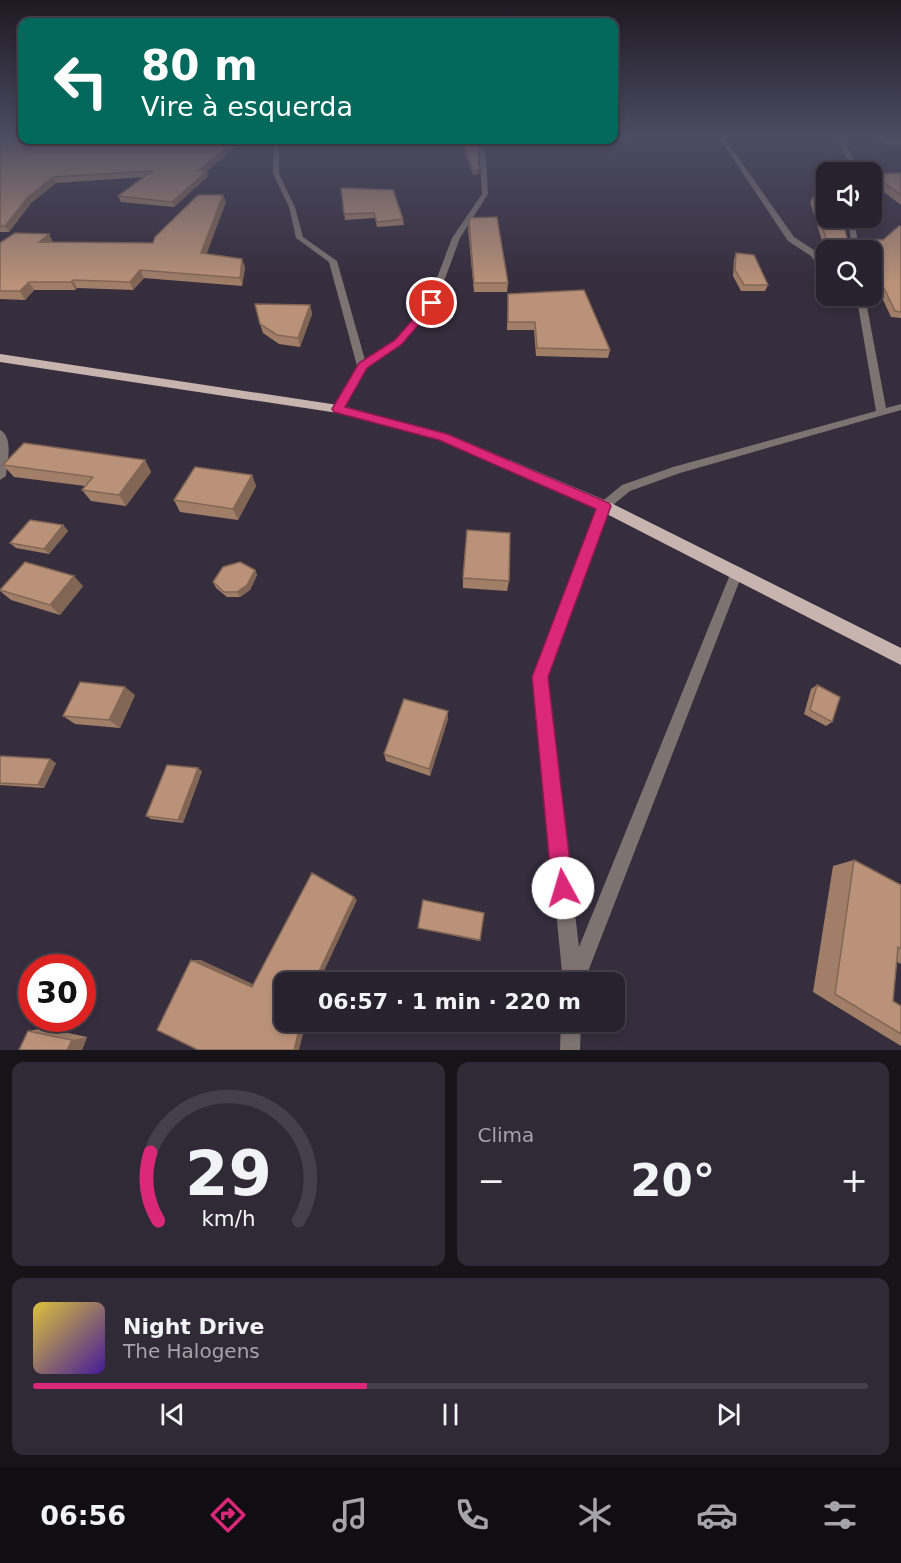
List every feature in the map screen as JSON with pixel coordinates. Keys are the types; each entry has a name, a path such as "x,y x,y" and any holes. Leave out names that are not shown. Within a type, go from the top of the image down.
{"main road":[{"path":"0,358 338,409 443,437 604,506 901,657"}],"street":[{"path":"281,185 292,207 300,238 333,261 362,366"},
{"path":"338,409 362,366 399,342 432,303 456,238 485,194 484,185"},
{"path":"754,185 791,239 816,257"},
{"path":"863,306 881,411"},
{"path":"573,972 540,677 604,506 626,488 676,470 901,407"},
{"path":"0,434 3,438 0,476"},
{"path":"578,972 737,572"},
{"path":"570,1050 571,1032"}],"building":[{"path":"0,185 43,185 27,198 5,226 0,226"},
{"path":"133,185 191,185 172,202 118,196"},
{"path":"887,185 901,185 901,195"},
{"path":"341,188 393,190 403,219 377,222 374,213 344,214"},
{"path":"198,195 223,195 201,253 242,259 240,278 140,270 130,282 73,280 71,282 29,282 20,291 0,291 0,243 15,233 49,234 39,242 153,243 155,237"},
{"path":"497,217 508,283 474,283 470,218"},
{"path":"901,226 901,312 895,311 882,284 882,240 863,239 883,240"},
{"path":"823,228 844,228 848,240 827,240"},
{"path":"736,253 754,255 768,285 744,285 735,270"},
{"path":"584,290 610,350 537,348 535,322 508,322 508,294"},
{"path":"255,304 310,305 298,338 277,335 260,324"},
{"path":"24,443 145,460 119,495 82,490 93,477 3,465"},
{"path":"195,467 252,475 233,509 174,500"},
{"path":"30,520 63,525 44,549 10,543"},
{"path":"467,530 510,533 509,581 463,578"},
{"path":"25,562 74,576 50,605 0,590"},
{"path":"240,562 255,570 247,585 237,592 224,592 213,582 223,567"},
{"path":"80,682 125,687 109,720 63,716"},
{"path":"817,685 840,697 832,722 810,710"},
{"path":"404,699 448,711 429,769 384,754"},
{"path":"0,756 50,759 38,785 0,783"},
{"path":"167,765 198,768 178,820 146,816"},
{"path":"854,860 901,885 901,949 898,947 893,1001 901,1006 901,1034 835,994"},
{"path":"312,873 354,897 319,972 274,972 274,1032 298,1032 294,1050 198,1050 157,1030 191,960 252,987"},
{"path":"423,900 484,913 480,940 418,928"},
{"path":"28,1032 72,1040 67,1050 19,1050"}],"route":[{"path":"432,303 399,342 362,366 338,409 443,437 604,506 540,677 563,888"}]}
